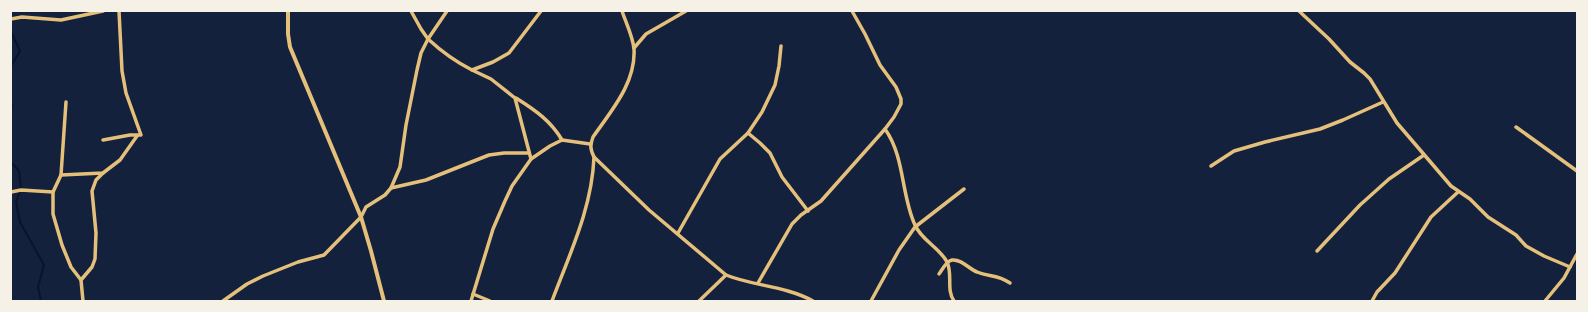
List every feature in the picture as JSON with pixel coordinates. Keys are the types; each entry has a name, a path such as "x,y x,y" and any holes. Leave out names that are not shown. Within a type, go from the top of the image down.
{"street":[{"path":"11,19 22,17 61,20 102,11"},
{"path":"81,280 92,267 95,259 96,233 92,191 96,180 120,160 137,136 141,136 126,93 122,71 119,11"},
{"path":"288,11 288,34 290,48 361,217 384,301"},
{"path":"411,11 428,38 448,56 461,65 491,79 547,120 562,140"},
{"path":"223,301 247,284 263,276 298,262 324,255 361,217 366,207 385,195 391,188 400,167 406,125 421,53 428,38 447,11"},
{"path":"472,70 493,62 509,53 541,11"},
{"path":"622,11 634,48 633,69 613,109 593,137 590,144 594,157 649,210 726,275 736,279 758,283 805,296 813,301"},
{"path":"634,48 646,34 686,11"},
{"path":"758,283 789,228 801,215 821,200 885,129 901,104 896,87 880,65 866,34 852,11"},
{"path":"1299,11 1329,39 1350,62 1370,79 1396,123 1451,186 1475,203 1494,222 1516,235 1526,246 1544,256 1570,267"},
{"path":"678,233 720,159 748,134 772,93 779,66 781,46"},
{"path":"515,98 530,159"},
{"path":"66,102 60,175 53,192 52,202 54,223 71,267 81,280 83,301"},
{"path":"1211,166 1234,151 1320,129 1383,102"},
{"path":"1516,127 1577,171"},
{"path":"885,129 891,137 896,151 907,202 915,227 947,262 951,294 954,301"},
{"path":"748,134 770,153 782,177 808,211"},
{"path":"103,140 130,135 137,136"},
{"path":"471,301 493,229 505,200 512,186 530,159 562,140 590,144"},
{"path":"391,188 426,180 489,155 504,153 529,153"},
{"path":"1317,252 1360,205 1389,180 1424,155"},
{"path":"552,301 574,248 585,213 591,188 594,157"},
{"path":"60,175 103,173"},
{"path":"871,301 899,250 915,227 964,189"},
{"path":"11,192 20,190 53,192"},
{"path":"1372,301 1377,292 1395,273 1431,217 1458,192"},
{"path":"1545,301 1559,285 1577,254"},
{"path":"939,274 947,262 952,260 962,262 977,272 1001,278 1010,283"},
{"path":"699,301 726,275"},
{"path":"473,294 490,301"}],"waterway":[{"path":"11,32 20,51 11,66"},
{"path":"11,102 11,109"},
{"path":"11,162 19,171 21,189 16,202 20,222 44,265 38,287 41,301"}]}
